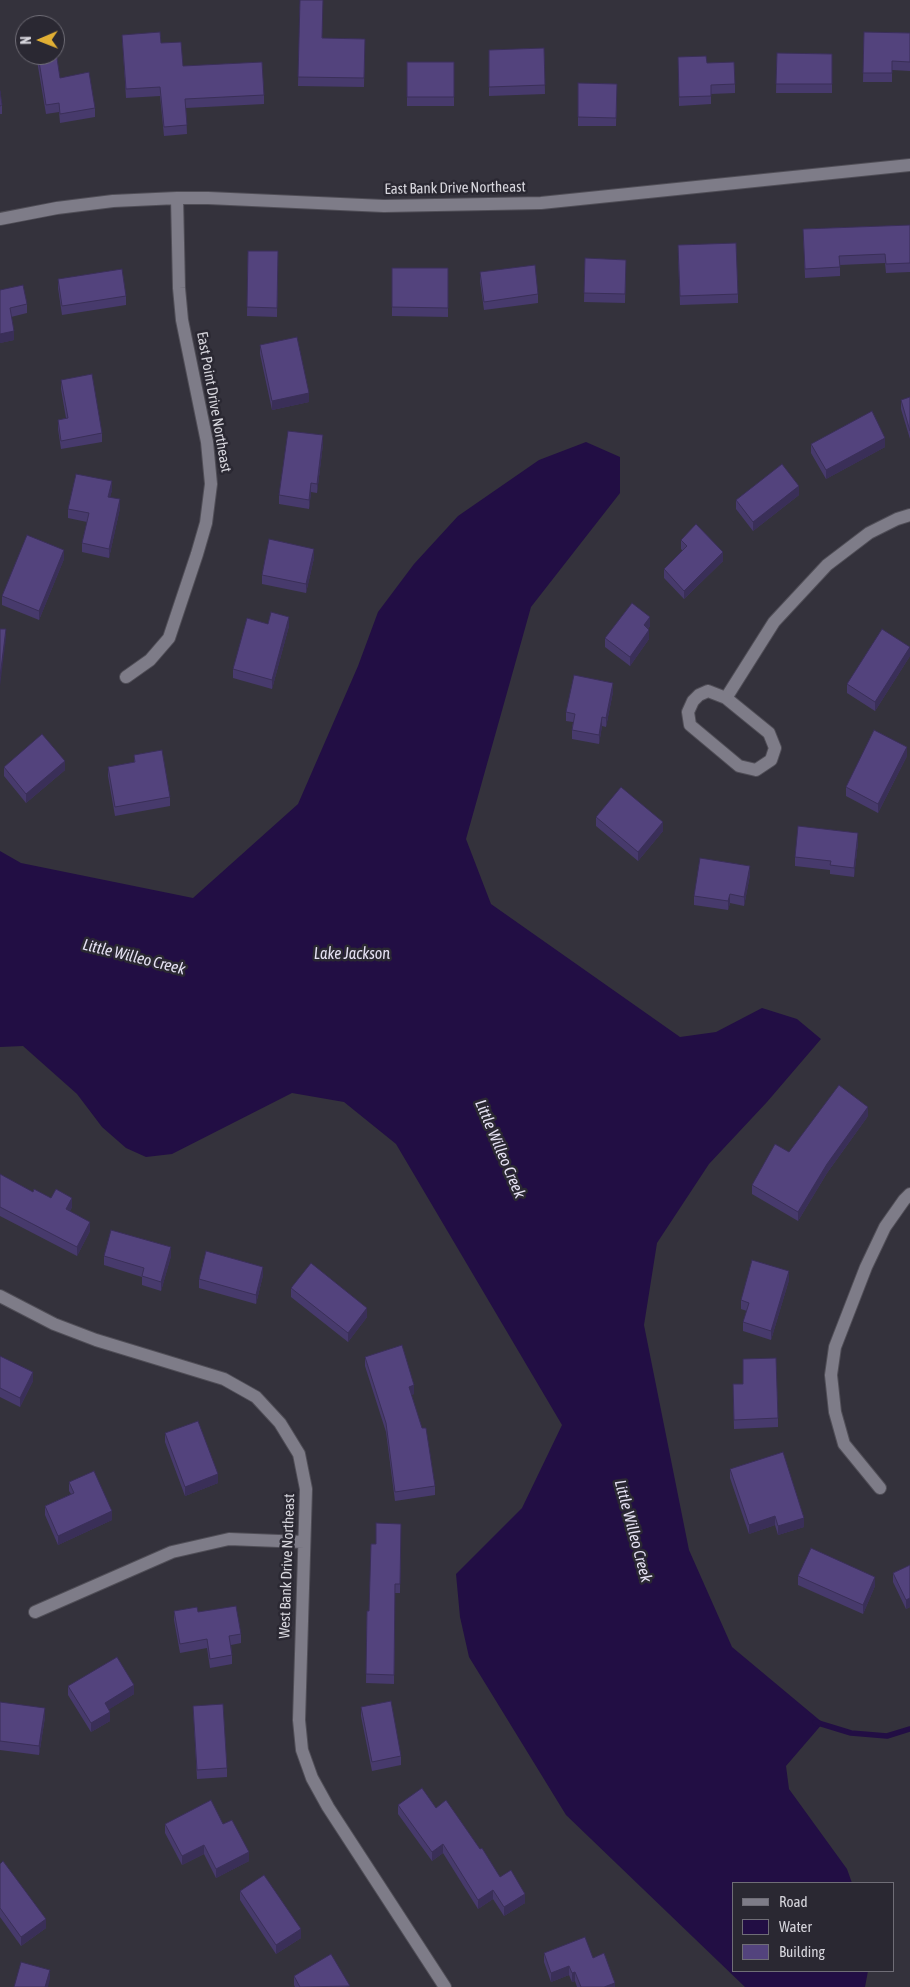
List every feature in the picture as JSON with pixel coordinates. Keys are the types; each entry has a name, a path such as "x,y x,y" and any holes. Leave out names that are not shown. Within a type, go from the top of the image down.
{"street":[{"name":"East Bank Drive Northeast","path":"0,219 57,208 113,201 177,198 384,206 541,203 910,165"},
{"name":"East Point Drive Northeast","path":"126,678 150,660 169,638 204,531 212,484 206,442 182,320 179,288 177,198"},
{"path":"726,698 774,622 827,565 869,533 897,519 910,515"},
{"path":"708,691 726,698 769,733 775,748 771,760 756,770 739,766 690,725 688,712 692,701 699,694 708,691"},
{"path":"880,1488 844,1444 835,1412 831,1375 835,1347 866,1267 885,1227 910,1194"},
{"name":"West Bank Drive Northeast","path":"0,1296 54,1324 96,1340 224,1379 256,1398 280,1423 299,1454 306,1489 299,1720 302,1750 312,1778 328,1807 445,1987"},
{"path":"35,1612 172,1552 229,1539 304,1542"}],"water":[{"name":"Lake Jackson","path":"586,442 620,457 620,493 531,607 466,839 491,904 680,1037 716,1032 762,1008 797,1019 821,1039 767,1102 709,1164 657,1243 644,1325 689,1550 732,1647 823,1723 786,1766 789,1789 847,1869 852,1882 732,1882 732,1972 868,1972 865,1987 745,1987 566,1815 469,1657 460,1617 456,1574 522,1508 562,1425 396,1144 344,1102 292,1093 172,1154 146,1157 126,1148 102,1127 77,1094 23,1046 0,1047 0,851 21,863 193,898 298,804 358,666 378,612 414,564 458,516 539,460"}],"building":[{"path":"300,0 323,0 322,38 365,39 364,78 298,77"},
{"path":"160,32 161,43 181,42 183,66 262,62 264,95 185,99 187,125 164,127 160,87 126,89 122,35"},
{"path":"864,32 910,33 910,62 892,61 892,73 863,73"},
{"path":"544,48 545,85 489,87 489,50"},
{"path":"777,53 832,54 832,84 776,84"},
{"path":"706,56 707,63 734,62 735,84 711,85 711,96 679,97 678,57"},
{"path":"407,62 454,62 454,97 407,97"},
{"path":"40,65 58,65 60,78 89,72 95,108 60,114 59,103 46,105"},
{"path":"578,83 617,84 616,118 578,117"},
{"path":"910,225 910,263 886,264 885,254 839,256 840,267 805,269 803,229"},
{"path":"736,243 738,294 680,296 678,245"},
{"path":"248,251 278,251 277,308 247,307"},
{"path":"585,258 626,260 625,294 584,293"},
{"path":"535,265 538,294 484,302 480,272"},
{"path":"392,268 448,268 448,308 392,307"},
{"path":"122,269 126,296 62,306 58,279"},
{"path":"23,285 27,304 10,308 14,331 0,334 0,290"},
{"path":"297,337 309,393 272,401 260,345"},
{"path":"92,374 102,433 61,441 58,420 68,418 61,380"},
{"path":"910,397 910,431 901,400"},
{"path":"872,411 885,438 826,470 811,444"},
{"path":"288,431 323,435 317,484 311,483 309,500 279,495"},
{"path":"782,464 799,486 753,522 736,500"},
{"path":"76,474 112,481 108,497 120,499 109,549 82,543 89,513 68,509"},
{"path":"696,524 723,552 684,591 664,569 687,546 681,540"},
{"path":"27,535 64,550 39,611 2,596"},
{"path":"269,539 314,549 306,584 262,575"},
{"path":"632,603 650,617 644,625 649,630 630,657 605,638"},
{"path":"271,612 289,617 272,680 233,669 247,618 268,624"},
{"path":"0,629 6,629 0,677"},
{"path":"882,629 910,647 875,702 847,684"},
{"path":"574,675 613,683 606,718 602,717 599,735 572,730 575,714 566,712"},
{"path":"874,730 907,747 878,804 846,787"},
{"path":"42,734 65,761 26,794 4,767"},
{"path":"162,750 170,797 115,807 108,767 135,762 134,755"},
{"path":"621,787 663,822 638,852 596,817"},
{"path":"798,826 858,833 854,868 830,865 831,861 795,857"},
{"path":"700,858 750,866 744,897 730,894 728,901 694,896"},
{"path":"839,1085 868,1107 827,1164 798,1212 752,1185 775,1144 789,1152"},
{"path":"0,1174 33,1192 34,1189 51,1198 56,1189 72,1198 66,1209 90,1222 77,1247 0,1207"},
{"path":"111,1230 171,1247 161,1282 142,1276 144,1268 104,1256"},
{"path":"206,1251 263,1267 256,1295 199,1279"},
{"path":"752,1260 789,1271 771,1331 743,1322 749,1303 741,1300"},
{"path":"311,1263 367,1308 348,1333 291,1288"},
{"path":"402,1345 414,1385 409,1387 422,1428 426,1428 435,1486 395,1492 386,1423 365,1357"},
{"path":"0,1356 33,1372 20,1398 0,1388"},
{"path":"776,1358 778,1418 734,1420 733,1384 743,1384 743,1359"},
{"path":"198,1421 218,1474 185,1487 165,1433"},
{"path":"783,1452 804,1518 778,1526 775,1516 749,1525 730,1469"},
{"path":"94,1471 112,1511 58,1536 45,1506 74,1493 69,1482"},
{"path":"376,1523 401,1524 400,1584 395,1584 394,1675 366,1674 371,1544 376,1544"},
{"path":"811,1548 875,1577 863,1605 798,1576"},
{"path":"910,1565 910,1598 906,1600 893,1573"},
{"path":"236,1606 241,1634 229,1636 232,1655 210,1659 207,1639 180,1644 174,1611 197,1607 198,1612"},
{"path":"117,1657 134,1685 105,1703 110,1712 91,1723 68,1686"},
{"path":"391,1701 401,1756 372,1762 361,1707"},
{"path":"0,1702 45,1708 39,1746 0,1741"},
{"path":"223,1704 227,1768 197,1770 193,1706"},
{"path":"422,1788 436,1808 446,1800 480,1849 482,1848 500,1877 511,1870 525,1894 504,1907 493,1890 478,1900 443,1844 432,1852 398,1805"},
{"path":"211,1800 223,1824 232,1820 249,1852 216,1869 204,1845 182,1856 165,1824"},
{"path":"3,1861 46,1919 21,1937 0,1908 0,1864"},
{"path":"264,1875 301,1929 276,1945 240,1891"},
{"path":"585,1937 593,1958 604,1953 615,1983 604,1987 581,1987 575,1972 572,1973 569,1966 551,1973 544,1953"},
{"path":"331,1954 350,1986 300,1987 294,1976"},
{"path":"21,1962 50,1970 45,1987 14,1987"}],"waterway":[{"name":"Little Willeo Creek","path":"815,1722 851,1733 887,1736 910,1729"}]}
